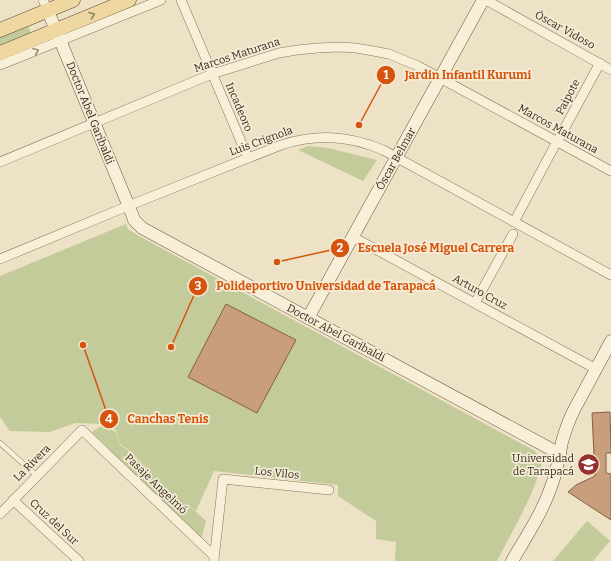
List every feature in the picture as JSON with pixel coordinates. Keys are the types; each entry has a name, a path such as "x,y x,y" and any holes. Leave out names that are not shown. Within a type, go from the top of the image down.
{"main road":[{"path":"0,30 46,5 73,0"},
{"path":"0,53 58,36 129,0"}],"street":[{"path":"0,65 58,36 161,0"},
{"name":"Incadeoro","path":"181,0 248,158"},
{"name":"Óscar Belmar","path":"308,318 483,0"},
{"name":"Óscar Vidoso","path":"486,0 611,70"},
{"name":"Doctor Abel Garibaldi","path":"46,5 134,220 142,228 560,454"},
{"name":"Marcos Maturana","path":"0,162 212,74 279,53 297,50 339,48 367,50 389,54 418,66 556,144 611,171"},
{"name":"Paipote","path":"514,222 600,63"},
{"name":"Luis Crignola","path":"0,259 128,206 290,142 309,138 328,137 350,139 361,142 396,157 611,275"},
{"path":"475,303 513,234"},
{"name":"Arturo Cruz","path":"353,237 596,369"},
{"path":"512,561 548,497 555,477 569,420 611,341"},
{"name":"La Rivera","path":"0,514 82,430"},
{"name":"Pasaje Angelmó","path":"82,430 214,558"},
{"name":"Los Vilos","path":"214,558 222,479 329,490"},
{"name":"Cruz del Sur","path":"13,500 79,561"}],"lane":[{"path":"0,443 37,476"}],"green space":[{"path":"27,23 31,33 0,46 0,34"},
{"path":"308,146 328,148 377,160 363,181 298,150"},
{"path":"126,224 128,229 139,236 535,451 542,463 538,476 528,501 497,561 395,561 396,542 376,539 376,521 338,496 338,485 214,471 196,511 183,500 206,521 201,540 92,432 101,426 116,432 120,445 157,477 130,451 120,444 116,430 111,426 103,424 75,423 50,432 10,431 0,417 0,276"},
{"path":"587,521 610,541 593,561 553,561"}],"building":[{"path":"226,304 296,340 257,413 188,377"},
{"path":"610,412 611,453 606,453 606,473 611,474 611,520 568,492 576,485 595,476 592,413"}],"place":[{"name":"Jardin Infantil Kurumi","path":"359,125"},
{"name":"Escuela José Miguel Carrera","path":"277,262"},
{"name":"Canchas Tenis","path":"83,345"},
{"name":"Polideportivo Universidad de Tarapacá","path":"171,347"},
{"name":"Universidad de Tarapacá","path":"589,464"}]}
